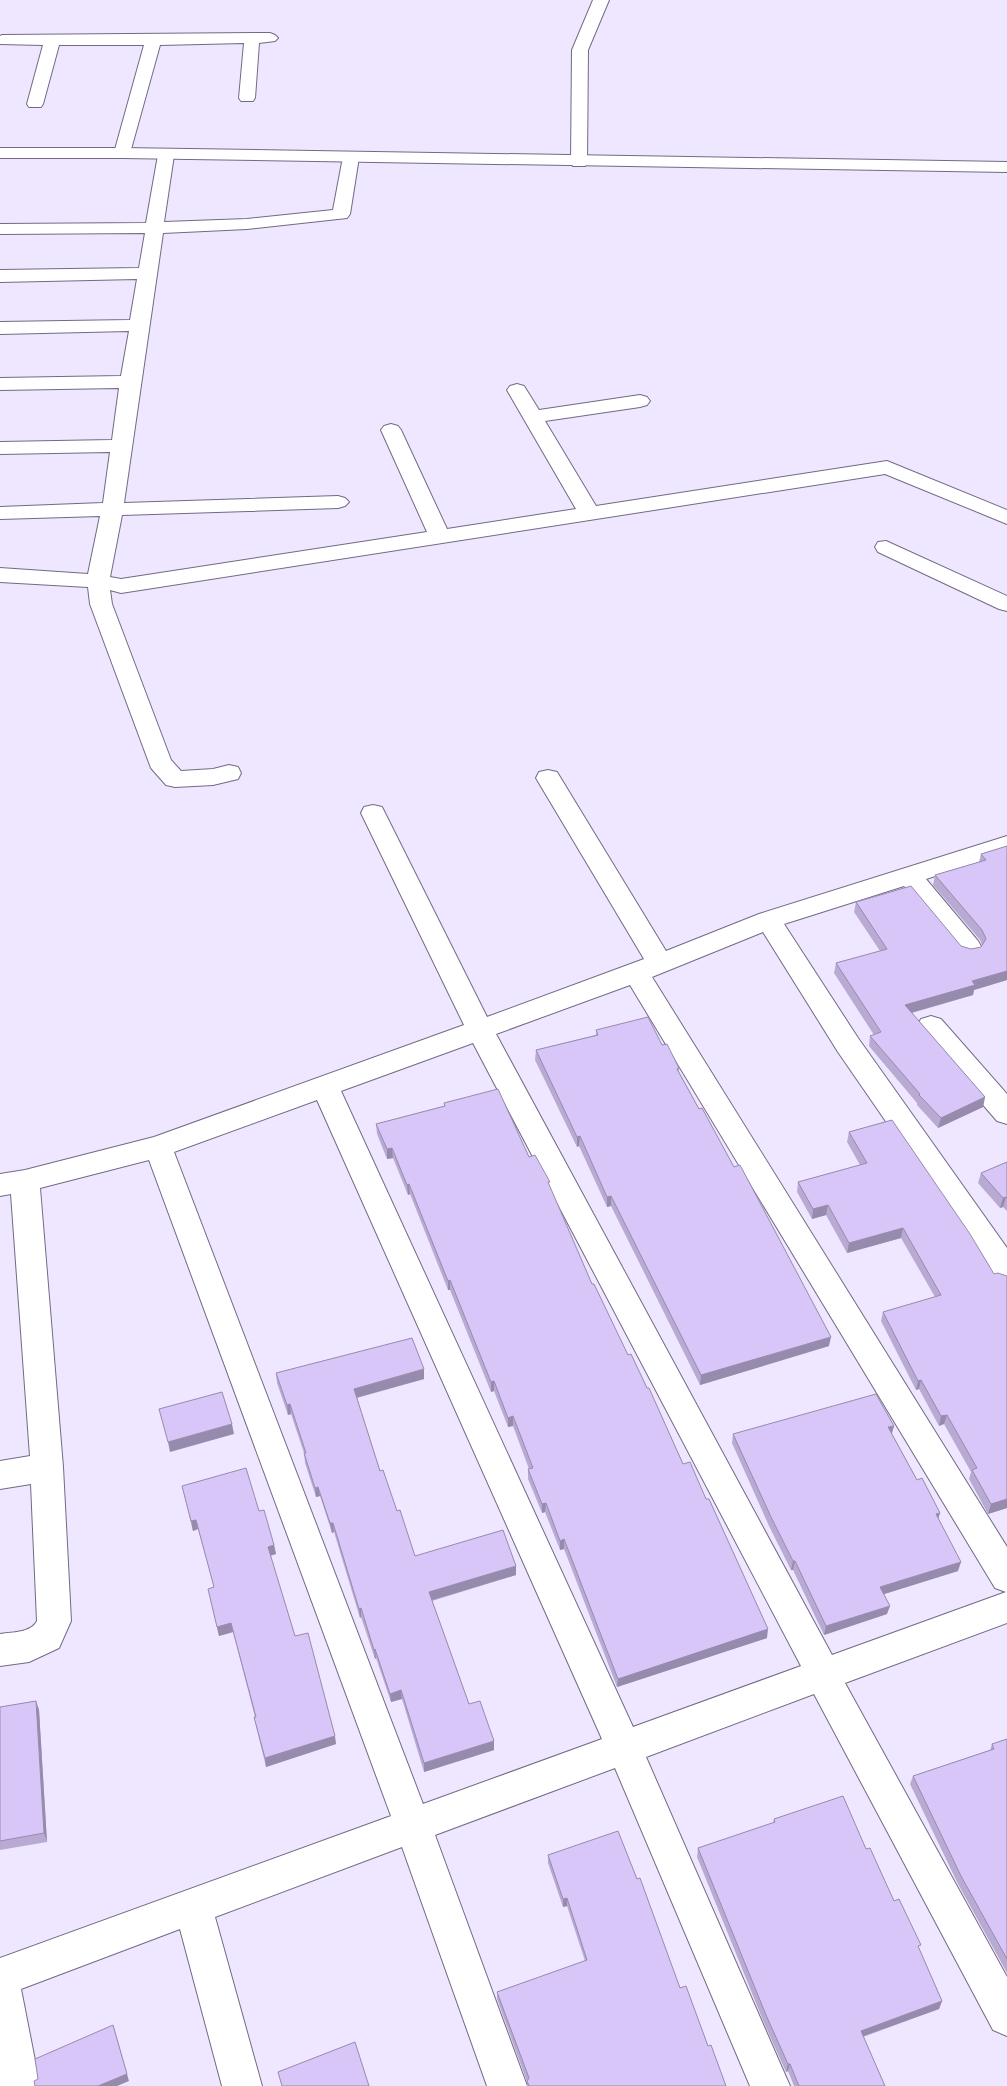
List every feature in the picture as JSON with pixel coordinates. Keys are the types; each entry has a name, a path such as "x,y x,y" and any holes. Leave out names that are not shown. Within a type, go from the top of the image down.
{"street":[{"path":"579,162 580,50 601,0"},
{"path":"247,98 252,38"},
{"path":"2,40 270,38"},
{"path":"35,104 52,40"},
{"path":"122,153 153,40"},
{"path":"0,154 122,153 579,162 1007,167"},
{"path":"166,155 120,446 112,511 98,581 101,604 160,763 175,779 213,777 229,773"},
{"path":"0,230 155,228 247,224 341,214 351,157"},
{"path":"0,276 148,273"},
{"path":"0,328 140,325"},
{"path":"0,384 130,382"},
{"path":"517,390 590,514"},
{"path":"533,417 640,401"},
{"path":"391,430 440,537"},
{"path":"0,448 120,446"},
{"path":"0,575 98,581 122,586 887,466 1007,518"},
{"path":"0,513 112,511 338,502"},
{"path":"886,547 1007,604"},
{"path":"548,778 648,968 1007,1577"},
{"path":"373,813 480,1030 817,1662 822,1675 1007,2016"},
{"path":"0,1650 29,1646 47,1637 54,1621 47,1467 6,1182 158,1147 648,968 768,920 1007,844"},
{"path":"908,875 969,948"},
{"path":"768,920 848,1045 1007,1272"},
{"path":"931,1026 1007,1113"},
{"path":"325,1086 624,1748 770,2086"},
{"path":"158,1147 413,1826 507,2086"},
{"path":"0,1475 47,1467"},
{"path":"0,1977 1007,1606"},
{"path":"193,1907 242,2086"},
{"path":"0,1982 20,2086"}],"building":[{"path":"1007,846 1007,971 972,981 975,985 905,1005 985,1097 941,1118 919,1095 870,1036 881,1032 836,963 887,949 856,902 911,886 961,946 971,949 981,947 986,939 982,930 935,875 986,860 981,854"},
{"path":"648,1017 662,1045 667,1044 679,1068 677,1069 699,1109 702,1108 734,1167 740,1165 831,1337 701,1375 611,1196 607,1197 580,1136 577,1137 536,1050 598,1035 596,1030"},
{"path":"498,1089 529,1157 535,1155 550,1182 548,1182 592,1284 594,1284 628,1355 631,1354 647,1388 649,1388 683,1464 690,1462 706,1499 709,1499 768,1629 618,1679 564,1539 560,1541 546,1503 542,1504 528,1469 533,1468 513,1416 508,1418 494,1381 491,1382 409,1184 407,1185 392,1148 387,1149 376,1124 445,1106 444,1103"},
{"path":"892,1120 970,1234 994,1274 998,1273 1007,1276 1007,1499 991,1504 972,1470 977,1468 947,1415 941,1416 921,1380 918,1381 883,1312 941,1295 903,1228 849,1243 828,1205 813,1209 798,1182 867,1163 849,1132"},
{"path":"1007,1162 1007,1198 1003,1198 981,1173"},
{"path":"412,1338 424,1369 354,1389 380,1471 383,1470 397,1511 400,1510 415,1556 503,1530 516,1566 429,1592 469,1704 480,1701 494,1741 424,1763 401,1690 390,1694 361,1608 359,1609 333,1523 330,1523 318,1487 315,1488 290,1404 287,1405 276,1373"},
{"path":"222,1392 232,1424 168,1442 159,1409"},
{"path":"876,1394 894,1426 888,1427 917,1480 922,1478 940,1513 936,1514 961,1562 880,1587 890,1606 826,1626 795,1561 793,1561 771,1517 733,1434"},
{"path":"246,1468 259,1511 264,1510 274,1545 268,1547 295,1636 308,1633 335,1736 265,1758 231,1623 217,1627 208,1589 214,1587 196,1520 191,1521 182,1486"},
{"path":"36,1701 44,1833 0,1841 0,1707"},
{"path":"1007,1739 1007,1959 961,1876 913,1776 994,1749 992,1744"},
{"path":"843,1796 866,1849 870,1848 894,1901 899,1899 921,1945 918,1946 942,2001 861,2031 885,2086 799,2086 766,2015 698,1848 775,1822 774,1819"},
{"path":"618,1831 637,1879 640,1878 680,1988 686,1986 708,2046 711,2045 726,2086 529,2086 527,2081 529,2078 497,1992 587,1960 567,1898 563,1899 548,1855"},
{"path":"113,2025 127,2074 98,2086 35,2086 34,2081 38,2079 35,2059"},
{"path":"355,2042 369,2086 282,2086 278,2072"}]}
